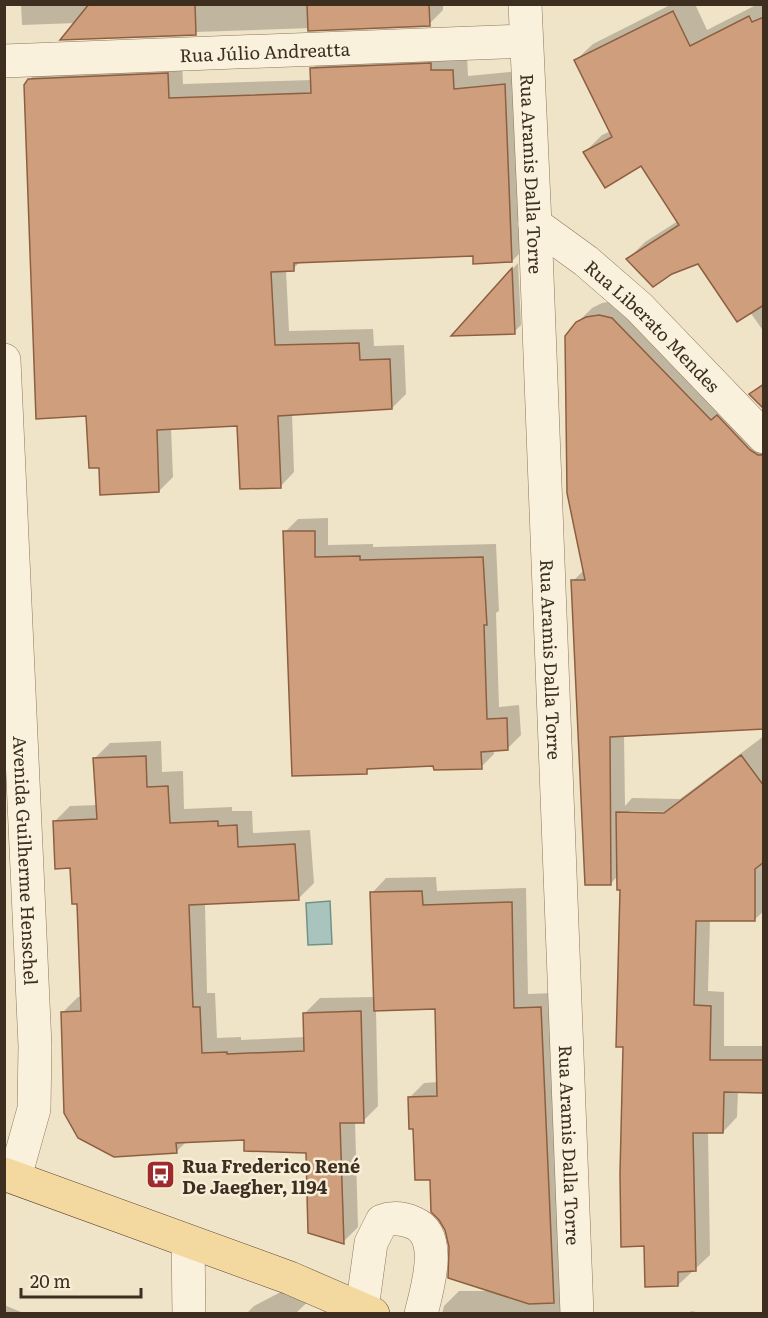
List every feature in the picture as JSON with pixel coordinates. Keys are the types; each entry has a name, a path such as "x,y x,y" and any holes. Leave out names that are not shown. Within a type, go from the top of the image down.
{"main road":[{"path":"10,1176 290,1278 368,1311"}],"street":[{"name":"Rua Aramis Dalla Torre","path":"525,4 577,1314"},
{"name":"Rua Júlio Andreatta","path":"4,61 526,40"},
{"name":"Rua Liberato Mendes","path":"535,224 586,261 639,307 764,437"},
{"name":"Avenida Guilherme Henschel","path":"4,360 35,1047 34,1109 10,1176"},
{"path":"368,1311 371,1243 382,1221 391,1217 420,1226 429,1239 431,1274 421,1314"},
{"path":"188,1242 189,1314"}],"water":[{"path":"330,901 332,944 308,945 306,903"}],"building":[{"path":"89,4 195,4 196,35 60,40"},
{"path":"307,4 429,4 430,26 308,31"},
{"path":"673,11 690,46 749,16 752,22 764,17 764,305 737,322 698,264 672,274 653,287 626,259 679,225 641,166 605,188 583,152 612,137 574,60"},
{"path":"431,63 431,70 453,70 454,89 505,84 512,262 473,264 473,256 294,263 294,271 271,272 275,345 359,343 360,360 390,359 392,409 278,416 281,488 240,489 237,426 157,430 159,492 100,495 99,468 89,468 86,416 36,419 24,85 28,79 168,73 169,98 311,93 310,68"},
{"path":"512,268 515,334 451,336"},
{"path":"599,315 612,318 711,420 717,415 750,450 758,455 764,455 764,729 610,737 611,885 585,885 571,580 585,580 567,493 565,336 576,322 586,317"},
{"path":"764,384 764,409 749,394"},
{"path":"283,531 315,531 315,557 360,556 360,560 483,557 487,625 484,625 487,719 507,718 508,750 481,752 482,769 434,770 433,766 367,769 367,774 292,776"},
{"path":"741,755 764,786 764,862 755,869 755,921 696,921 694,1005 711,1006 710,1060 764,1060 764,1093 724,1092 723,1133 693,1133 696,1271 678,1272 678,1286 645,1287 644,1246 621,1247 623,1047 616,1047 620,890 617,890 616,812 664,813"},
{"path":"146,756 147,787 168,786 170,823 218,821 218,826 237,825 238,847 295,844 299,900 189,905 193,1007 200,1007 202,1053 227,1052 227,1054 304,1051 303,1013 361,1011 364,1123 340,1123 344,1244 308,1233 306,1153 244,1151 244,1140 176,1143 177,1153 114,1157 78,1138 64,1113 61,1012 81,1011 77,904 72,904 70,868 55,869 53,821 97,819 93,758"},
{"path":"422,891 423,905 512,902 514,1008 541,1007 554,1303 529,1304 448,1278 449,1247 445,1230 431,1212 430,1180 415,1180 413,1129 409,1129 408,1097 437,1096 435,1009 374,1011 370,892"}],"place":[{"name":"Rua Frederico René De Jaegher, 1194","path":"161,1175"}]}
